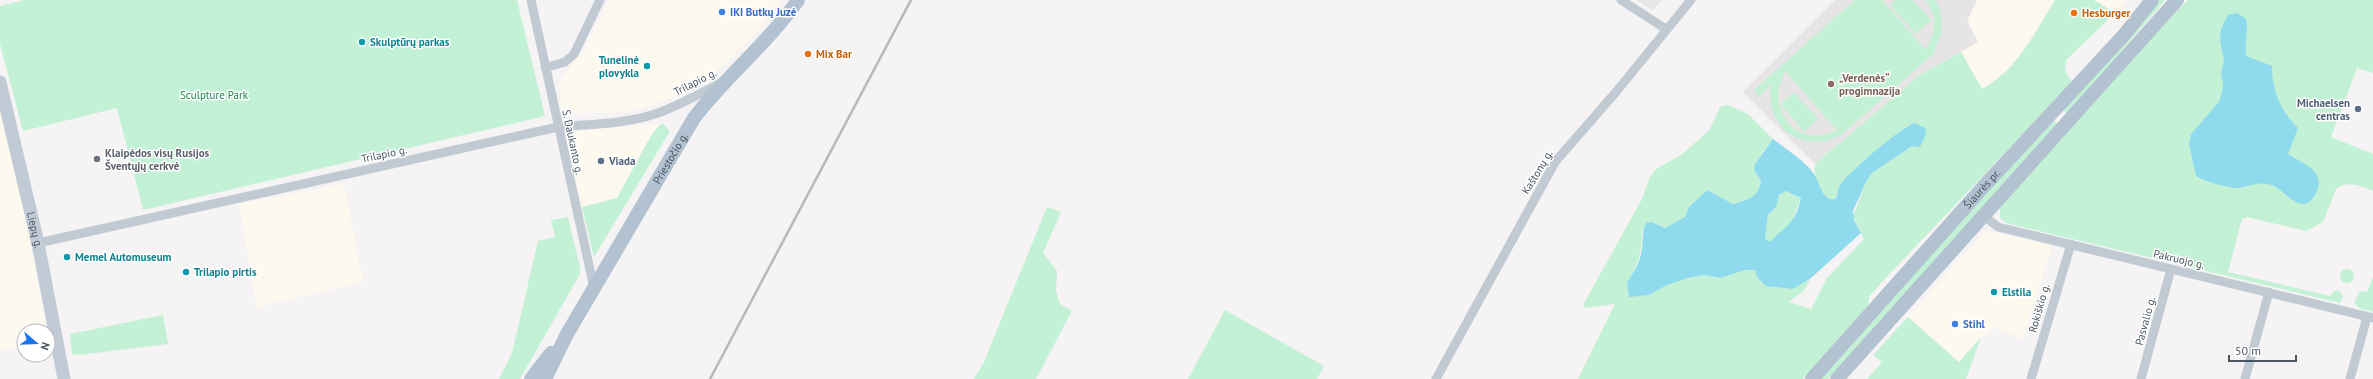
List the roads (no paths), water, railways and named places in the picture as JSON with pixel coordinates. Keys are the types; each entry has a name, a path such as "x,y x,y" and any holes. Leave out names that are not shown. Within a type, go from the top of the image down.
{"main road":[{"name":"Priestočio g.","path":"545,379 567,334 690,124 705,103 762,45 798,0"},
{"name":"Šiaurės pr.","path":"1812,379 1985,185 2124,35 2152,0"},
{"name":"Šiaurės pr.","path":"1838,379 1983,215 2177,0"},
{"name":"Liepų g.","path":"0,82 38,243 64,379"},
{"path":"2052,114 2058,116 2063,121 2063,128"},
{"name":"Priestočio g.","path":"531,379 567,334"}],"street":[{"name":"S. Daukanto g.","path":"531,0 594,288"},
{"path":"545,68 565,62 574,54 600,0"},
{"path":"1621,0 1666,29"},
{"name":"Kaštonų g.","path":"1436,379 1555,162 1616,92 1691,0"},
{"name":"Trilapio g.","path":"38,243 558,127 622,121 658,113 690,100 730,78"},
{"name":"Pakruojo g.","path":"1983,215 1998,227 2269,292 2370,318"},
{"name":"Rokiškio g.","path":"2031,379 2071,244"},
{"name":"Pasvalio g.","path":"2141,379 2171,269"},
{"path":"2245,379 2269,292"},
{"path":"2350,379 2370,318"}],"water":[{"path":"2237,13 2246,19 2246,56 2272,66 2275,92 2278,100 2286,114 2298,128 2288,154 2307,165 2319,180 2315,195 2311,201 2304,204 2294,201 2272,185 2258,184 2233,188 2222,186 2196,176 2189,144 2191,134 2219,102 2223,84 2221,74 2224,60 2220,40 2221,29 2228,15"},
{"path":"1914,123 1925,128 1926,134 1920,147 1912,146 1872,173 1867,180 1853,211 1854,220 1861,233 1811,278 1793,289 1766,286 1757,277 1755,270 1745,270 1721,278 1704,275 1688,278 1667,285 1649,295 1629,297 1627,282 1639,262 1646,223 1652,222 1665,228 1685,217 1689,207 1707,190 1733,204 1752,197 1760,187 1761,181 1754,170 1755,164 1773,139 1806,164 1814,174 1824,194 1831,199 1835,199 1840,185 1854,170 1886,142","holes":["1786,191 1801,198 1799,207 1790,223 1771,241 1768,241 1765,238 1768,215 1776,207 1779,195"]}],"railway":[{"path":"710,379 911,0"}],"place":[{"name":"IKI Butkų Juzė","path":"722,12"},
{"name":"Hesburger","path":"2074,13"},
{"name":"Skulptūrų parkas","path":"362,42"},
{"name":"Mix Bar","path":"808,54"},
{"name":"Tunelinė plovykla","path":"647,66"},
{"name":"„Verdenės“ progimnazija","path":"1831,84"},
{"name":"Michaelsen centras","path":"2358,109"},
{"name":"Klaipėdos visų Rusijos Šventųjų cerkvė","path":"97,159"},
{"name":"Viada","path":"601,161"},
{"name":"Memel Automuseum","path":"67,257"},
{"name":"Trilapio pirtis","path":"186,272"},
{"name":"Elstila","path":"1994,292"},
{"name":"Stihl","path":"1955,324"}],"park label":[{"name":"Sculpture Park","path":"214,95"}]}
